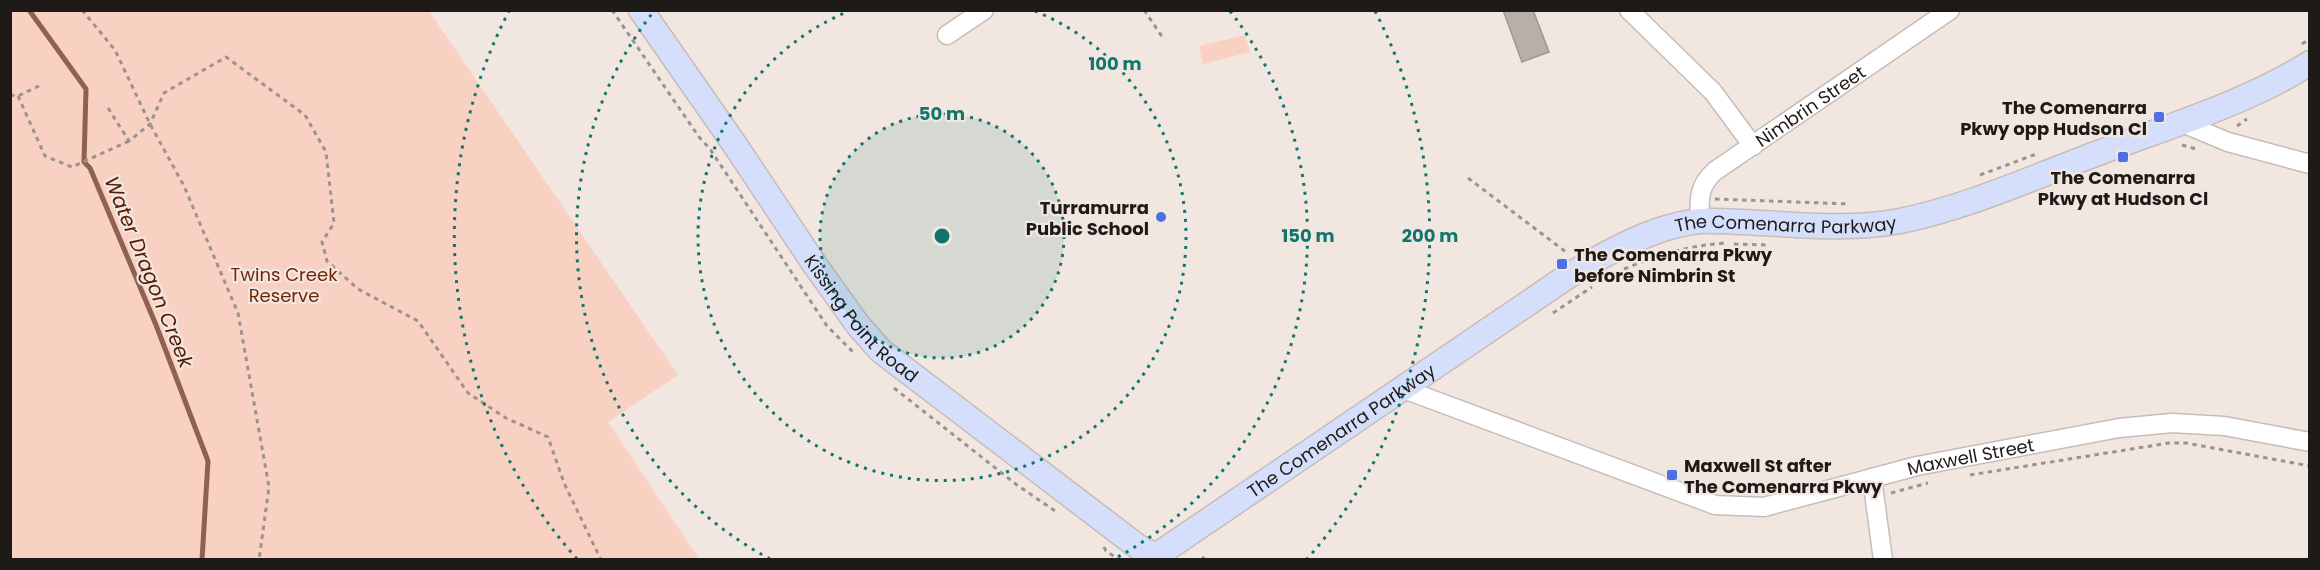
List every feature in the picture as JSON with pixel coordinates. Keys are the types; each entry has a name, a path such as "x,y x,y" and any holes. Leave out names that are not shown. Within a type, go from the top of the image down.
{"main road":[{"name":"Kissing Point Road","path":"641,10 815,265 858,325 881,351 1153,558"},
{"name":"The Comenarra Parkway","path":"1153,558 1401,388 1603,255 1649,235 1700,221 1847,227 1900,221 1972,200 2253,93 2306,54"}],"street":[{"path":"947,35 984,10"},
{"path":"1629,10 1713,92 1753,146"},
{"name":"Nimbrin Street","path":"1700,221 1699,197 1706,179 1950,10"},
{"path":"2180,122 2228,142 2310,164"},
{"name":"Maxwell Street","path":"1401,388 1715,505 1764,507 1917,466 2119,428 2172,423 2224,426 2310,442"},
{"path":"1872,478 1883,560"}],"path":[{"path":"82,10 115,50 150,124 184,186 238,313 269,487 259,560"},
{"path":"1144,10 1163,38"},
{"path":"2306,54 2310,39"},
{"path":"18,96 45,156 72,166 129,141 150,124 164,93 226,57 305,115 326,152 334,223 322,242 327,261 358,289 418,321 468,393 506,418 548,438 564,483 601,560"},
{"path":"10,94 18,96 39,86"},
{"path":"108,108 129,141"},
{"path":"1978,176 2042,152"},
{"path":"1467,178 1566,252"},
{"path":"1713,199 1851,205"},
{"path":"1963,476 2169,443 2186,443 2310,466"},
{"path":"1886,494 1930,482"},
{"path":"1202,557 1206,560"}],"green space":[{"name":"Twins Creek Reserve","path":"10,11 429,11 678,375 608,422 699,559 11,559"},
{"path":"1245,35 1250,52 1203,64 1199,46"}],"building":[{"path":"1503,10 1533,10 1549,52 1522,62"}],"waterway":[{"name":"Water Dragon Creek","path":"29,10 86,89 84,162 90,168 156,325 208,461 202,560"}],"place":[{"name":"The Comenarra Pkwy opp Hudson Cl","path":"2159,117"},
{"name":"The Comenarra Pkwy at Hudson Cl","path":"2123,157"},
{"name":"Turramurra Public School","path":"1161,217"},
{"name":"The Comenarra Pkwy before Nimbrin St","path":"1562,264"},
{"name":"Maxwell St after The Comenarra Pkwy","path":"1672,475"}]}
